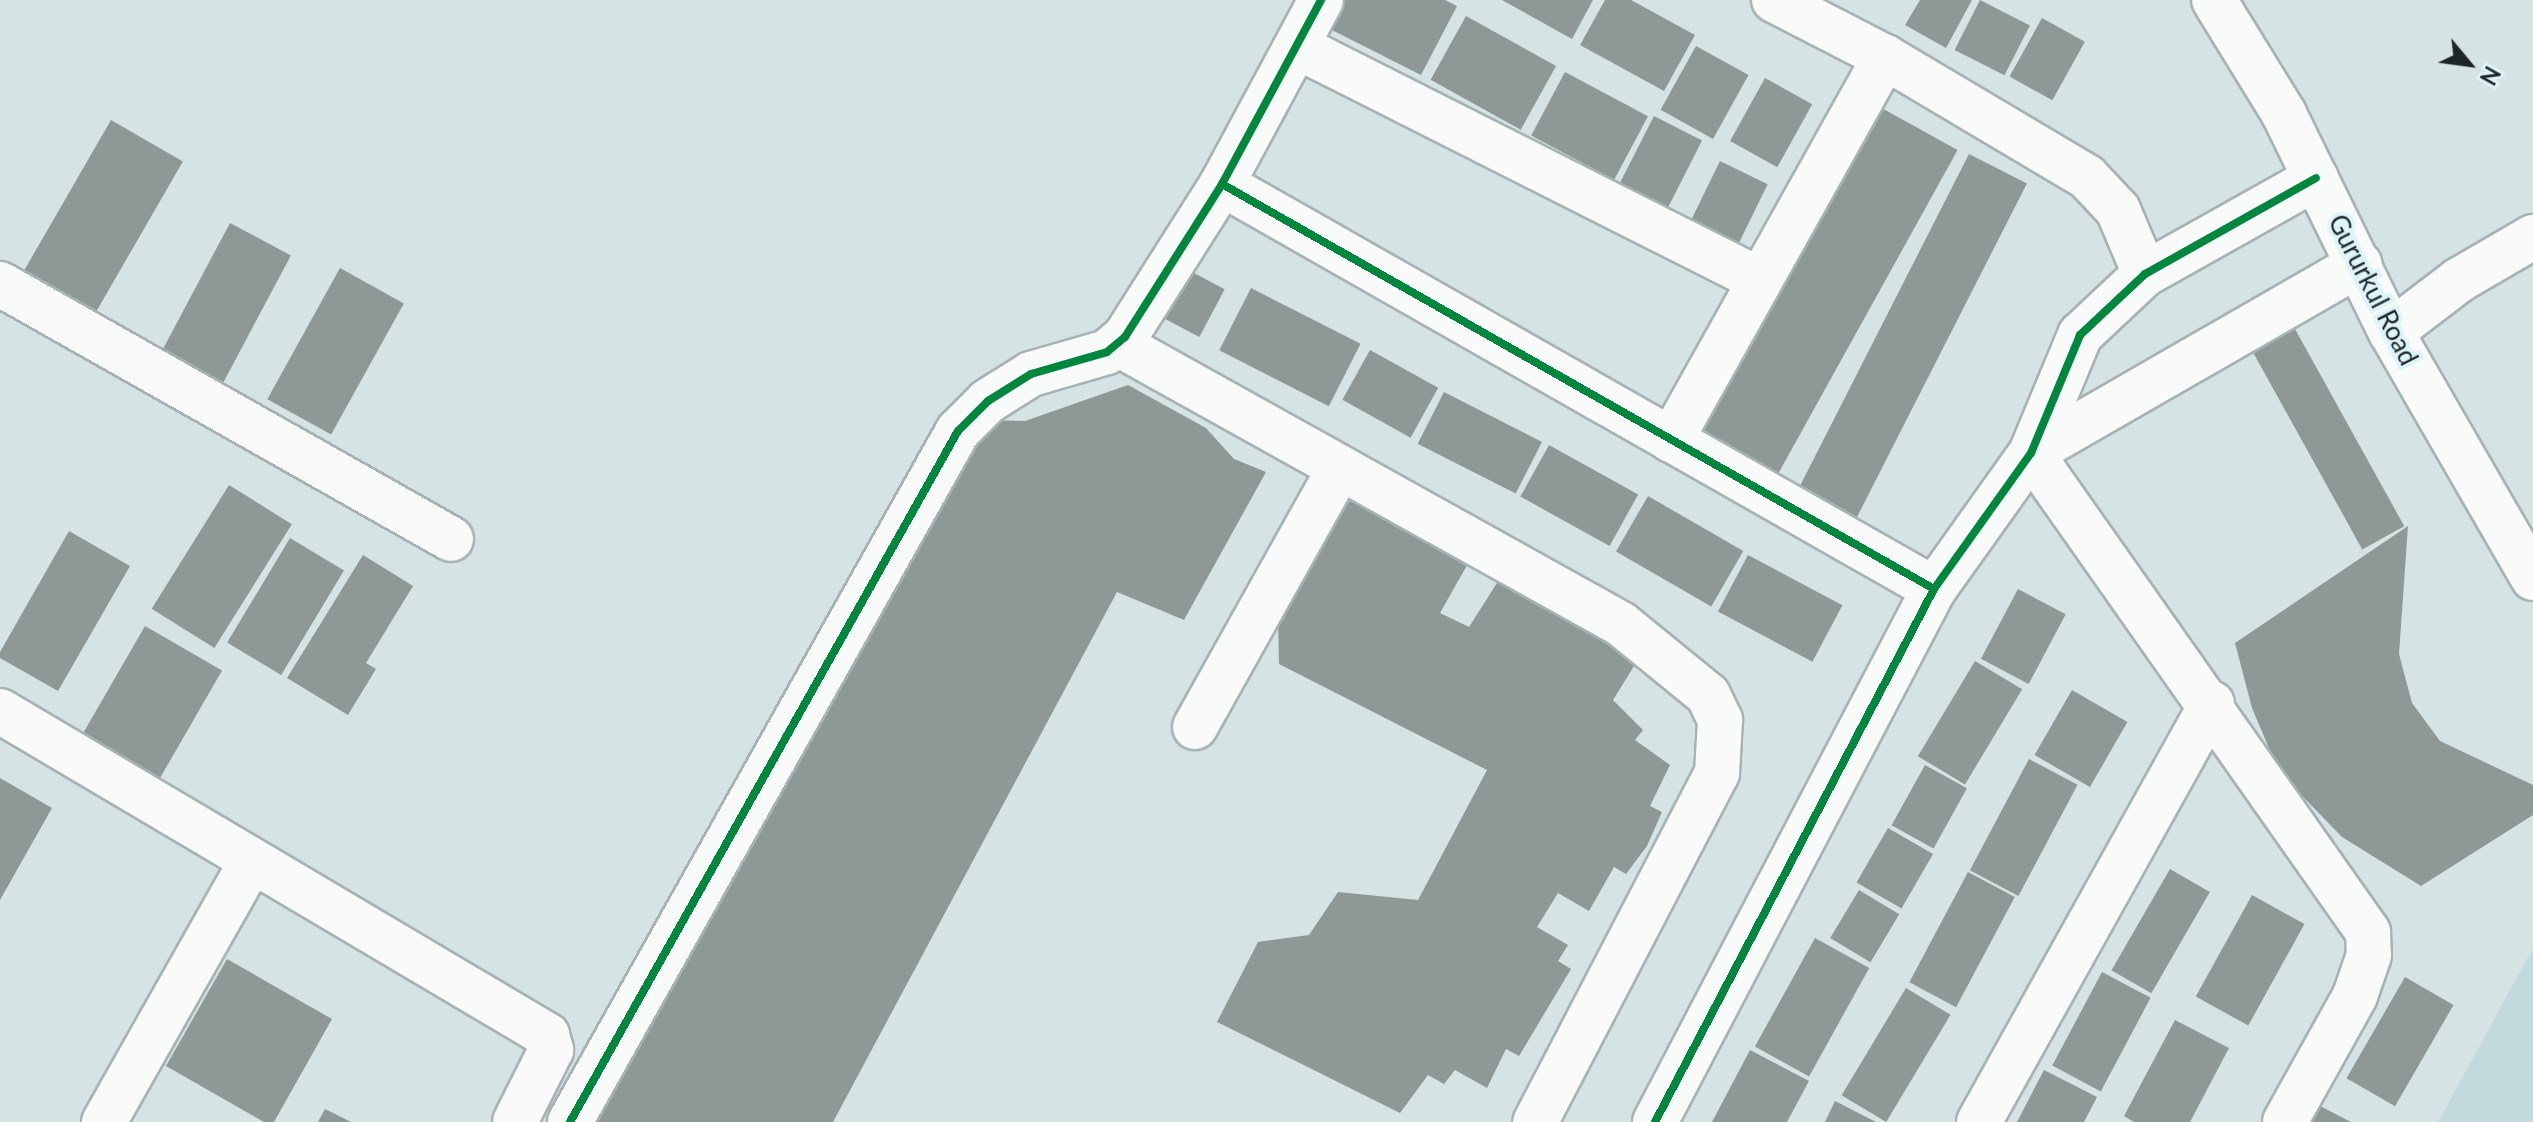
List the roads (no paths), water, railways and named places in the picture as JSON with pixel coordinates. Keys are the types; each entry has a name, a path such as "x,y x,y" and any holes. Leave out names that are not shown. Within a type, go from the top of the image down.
{"street":[{"path":"570,1122 958,431 988,401 1031,374 1118,344 1222,184 1321,0"},
{"path":"1774,0 1885,57 2087,177 2118,210 2145,274"},
{"name":"Gururkul Road","path":"2214,0 2316,178 2391,332 2533,578"},
{"path":"1298,47 1760,280"},
{"path":"1671,440 1885,57"},
{"path":"1655,1122 1934,589 2031,453 2070,350 2097,316 2145,274 2316,178"},
{"path":"1222,184 1934,589"},
{"path":"2391,332 2440,294 2533,237"},
{"path":"2031,453 2360,264"},
{"path":"0,284 451,539"},
{"path":"1118,344 1621,624 1692,678 1720,720 1717,773 1535,1122"},
{"path":"2031,453 2212,704 2368,932 2370,943 2355,996 2285,1122"},
{"path":"1195,727 1340,468"},
{"path":"1979,1122 2212,704"},
{"path":"0,711 547,1035 551,1050 515,1122"},
{"path":"104,1122 251,862"}]}
